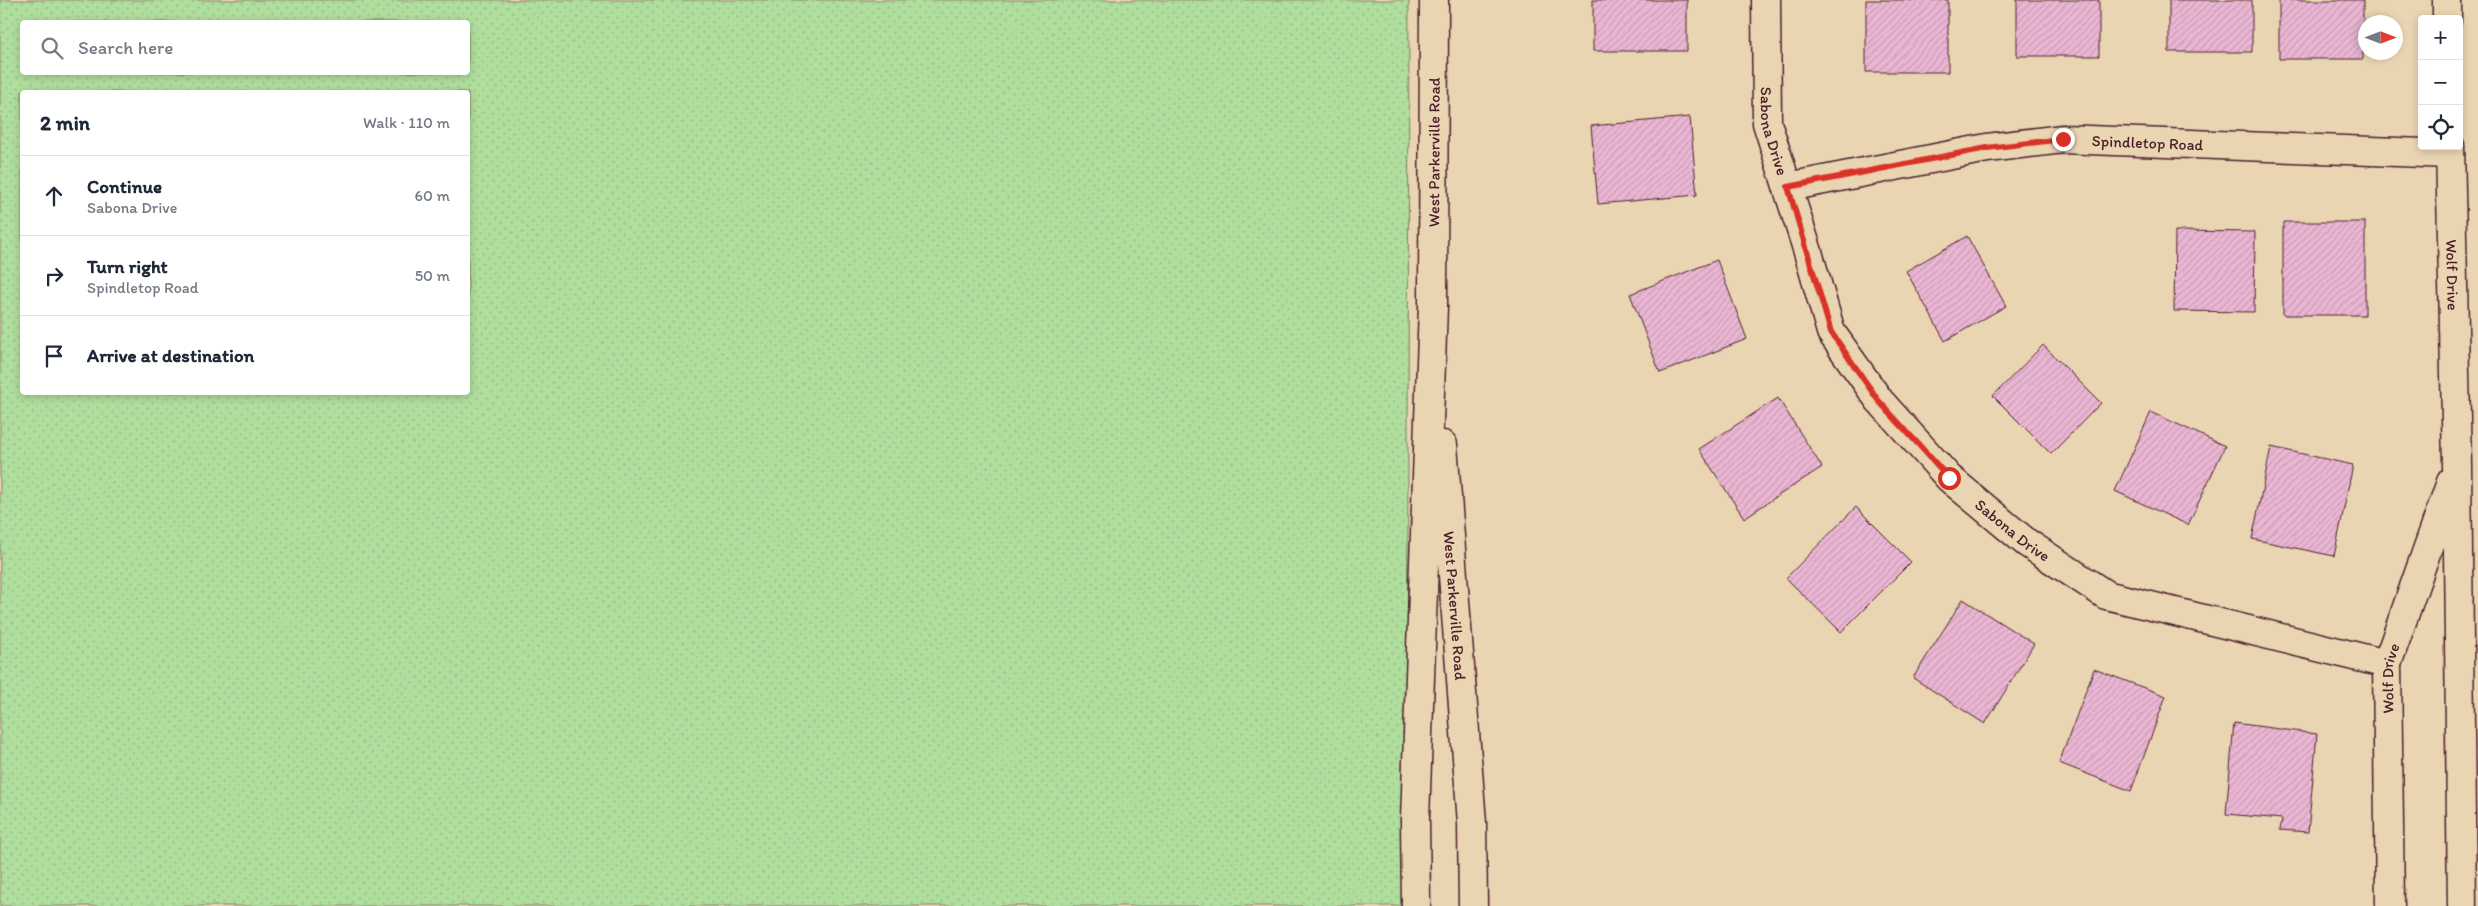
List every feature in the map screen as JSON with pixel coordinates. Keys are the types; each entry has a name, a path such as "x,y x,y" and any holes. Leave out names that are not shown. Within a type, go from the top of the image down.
{"street":[{"name":"West Parkerville Road","path":"1416,906 1415,820 1433,306 1434,0"},
{"name":"Sabona Drive","path":"1766,0 1767,123 1831,332 1878,400 1949,478 2027,543 2106,595 2387,664"},
{"path":"2447,0 2447,15"},
{"name":"Spindletop Road","path":"1788,187 1987,148 2063,139 2418,149"},
{"name":"Wolf Drive","path":"2450,150 2457,464 2462,906"},
{"name":"West Parkerville Road","path":"1433,306 1472,823 1473,906"},
{"name":"Wolf Drive","path":"2390,906 2387,664 2457,464"}],"green space":[{"path":"0,0 1409,0 1407,906 0,906"}],"building":[{"path":"1593,0 1687,0 1687,51 1593,51"},
{"path":"1866,0 1948,0 1948,72 1866,72"},
{"path":"2017,0 2099,0 2099,56 2017,56"},
{"path":"2169,0 2252,0 2252,52 2169,52"},
{"path":"2279,0 2363,0 2363,15 2358,15 2358,59 2279,59"},
{"path":"1690,117 1697,195 1598,204 1591,126"},
{"path":"2283,222 2365,222 2365,315 2283,315"},
{"path":"2175,231 2255,232 2254,312 2174,311"},
{"path":"1967,236 2006,306 1945,341 1906,271"},
{"path":"1717,260 1747,339 1660,373 1630,294"},
{"path":"2043,345 2101,403 2051,454 1993,396"},
{"path":"1778,398 1822,467 1744,518 1699,449"},
{"path":"2151,412 2225,446 2188,525 2115,491"},
{"path":"2271,447 2353,465 2334,556 2252,539"},
{"path":"1856,507 1911,562 1841,632 1786,578"},
{"path":"1963,599 2034,644 1985,724 1913,678"},
{"path":"2094,669 2166,696 2131,791 2059,763"},
{"path":"2234,723 2317,734 2308,832 2280,830 2282,819 2226,814"}],"route":[{"path":"1949,478 1878,400 1831,332 1788,187 1987,148 2063,139"}]}
